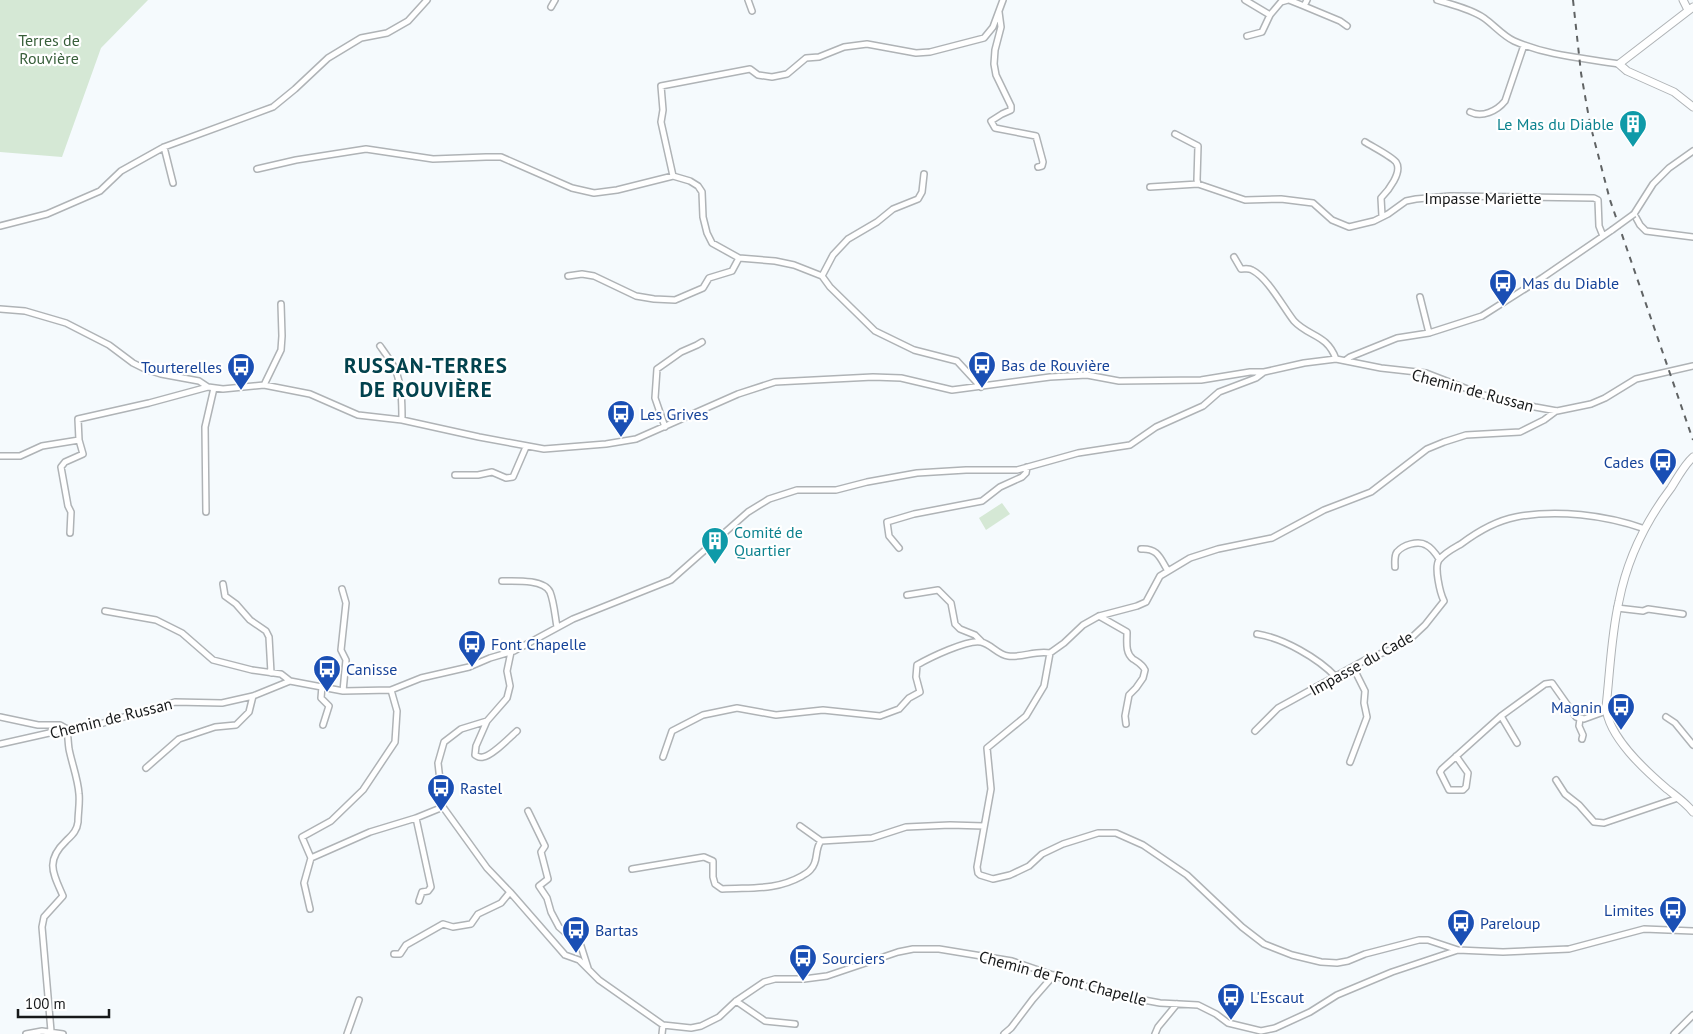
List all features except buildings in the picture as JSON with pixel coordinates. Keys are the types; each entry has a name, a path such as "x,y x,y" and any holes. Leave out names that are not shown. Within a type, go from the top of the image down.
{"street":[{"path":"0,226 47,214 100,191 121,171 164,147 273,107 328,58 361,38 387,33 408,21 427,0"},
{"path":"551,7 555,0"},
{"path":"748,0 752,11"},
{"path":"672,176 662,122 661,86 750,69 758,75 772,77 787,74 806,58 819,57 844,47 867,44 908,52 930,52 984,38 993,27 1003,0"},
{"path":"1245,0 1270,15"},
{"path":"1247,36 1262,32 1270,15 1281,2 1289,0 1340,21 1347,26"},
{"path":"1304,6 1307,0"},
{"path":"1437,0 1473,12 1484,18 1512,41 1564,57 1619,64 1627,71 1674,92 1693,107"},
{"path":"1619,64 1691,9 1683,0"},
{"path":"999,11 1001,26 995,50 994,64 996,75 1012,110 991,121 995,128 1036,136 1043,162 1042,166 1038,167"},
{"path":"1470,112 1479,115 1496,110 1505,101 1524,45"},
{"path":"1175,134 1198,146 1198,184"},
{"path":"1365,142 1395,161 1398,167 1392,187 1381,198 1382,216"},
{"path":"164,147 172,183"},
{"path":"256,169 296,160 366,149 433,159 501,157 572,188 594,193 617,190 672,176 690,181 698,186 702,192 706,233 712,243 739,258 775,261 822,276 830,287 875,332 914,350 956,361 980,387"},
{"path":"1346,360 1397,338 1428,333 1482,316 1542,278 1634,214 1653,184 1669,168 1693,151"},
{"path":"822,276 833,256 848,239 877,222 893,209 918,199 922,192 924,174"},
{"name":"Impasse Mariette","path":"1150,187 1198,184 1246,200 1281,199 1314,203 1332,220 1349,227 1374,221 1406,202 1416,199 1450,196 1594,198 1598,200 1599,226 1603,236"},
{"path":"1634,214 1646,231 1693,237"},
{"path":"568,276 582,274 594,276 636,296 675,300 703,288 709,278 732,271 739,258"},
{"path":"1234,258 1241,269 1251,269 1260,276 1295,322 1303,329 1324,340 1336,359"},
{"path":"1420,297 1428,333"},
{"path":"264,385 281,350 281,304"},
{"path":"0,309 25,311 66,323 109,344 133,363 160,374 199,381 211,387 223,389 264,385 310,394 358,415 402,420 526,447 544,449 606,444 636,438 738,394 775,382 873,377 901,378 952,390 1087,375 1119,381 1201,380 1250,372 1264,372"},
{"path":"665,427 655,398 656,369 681,352 702,342"},
{"path":"380,346 394,369 398,382 402,420"},
{"name":"Chemin de Russan","path":"1264,372 1304,363 1336,359 1346,360 1381,368 1426,374 1483,395 1557,410 1591,404 1605,398 1636,379 1693,366"},
{"path":"106,611 156,620 182,633 213,660 252,670 281,674 290,681 342,691 391,690 421,678 469,667 511,652 573,619 671,580 748,512 769,499 797,490 836,490 917,473 966,470 1016,470 1078,453 1130,445 1156,427 1203,406 1219,392 1256,378 1264,372"},
{"path":"70,533 71,512 68,506 61,467 65,462 83,454 79,440 78,419 211,387"},
{"path":"206,512 204,427 211,387"},
{"path":"907,595 938,590 951,603 955,624 960,629 975,635 982,642 1006,656 1050,653 1083,625 1099,616 1146,602 1160,576 1190,558 1218,549 1272,538 1324,510 1371,492 1427,449 1466,435 1520,432 1538,424 1557,410"},
{"path":"0,456 20,456 42,446 79,440"},
{"path":"455,475 478,475 492,472 506,478 511,478 526,447"},
{"path":"1693,457 1684,467 1653,513 1626,574 1618,608 1606,711 1618,737 1631,754 1644,769 1693,812"},
{"path":"1676,481 1693,464"},
{"path":"899,548 889,536 887,522 914,514 982,501 1000,487 1022,477 1026,473 1027,467"},
{"path":"1395,567 1395,556 1398,551 1412,544 1421,542 1428,545 1439,559 1475,533 1515,517 1536,514 1585,515 1645,529"},
{"path":"1141,549 1151,548 1156,552 1168,571"},
{"name":"Impasse du Cade","path":"1255,731 1278,708 1353,667 1409,640 1440,608 1444,601 1437,569 1439,559"},
{"path":"502,581 524,581 543,584 550,591 557,627"},
{"path":"223,584 225,596 236,604 250,620 266,631 269,637 271,672"},
{"path":"342,589 346,603 341,650 346,660 342,691"},
{"path":"1618,608 1643,611 1648,609 1683,614"},
{"path":"1099,616 1127,632 1126,648 1131,658 1142,664 1145,670 1140,683 1129,695 1125,716 1126,724"},
{"path":"1257,634 1282,640 1328,668 1336,677"},
{"path":"663,757 672,732 703,715 737,708 776,715 823,710 880,716 899,709 909,698 920,692 916,677 917,665 929,658 971,641 982,642"},
{"path":"511,652 507,671 510,686 506,698 487,721 476,746 475,754 485,758 517,731"},
{"path":"1050,653 1044,686 1026,716 987,748 991,789 984,826 978,873 980,875 993,879 1018,872 1042,854 1063,844 1098,833 1116,833 1142,846 1187,875 1242,927 1264,944 1292,955 1321,962 1337,963 1419,940 1428,940 1458,950"},
{"path":"1350,762 1367,717 1364,703 1365,692 1353,667"},
{"name":"Chemin de Russan","path":"0,744 67,729 93,726 175,702 222,703 253,696 290,681"},
{"path":"1456,756 1468,773 1466,788 1463,790 1449,790 1440,772 1456,756 1501,716 1545,684 1552,683 1572,713 1580,719 1606,711"},
{"path":"322,686 321,698 329,706 323,725"},
{"path":"310,910 304,883 310,858 302,836 331,821 363,790 395,742 397,711 391,690"},
{"path":"146,768 179,739 215,727 236,725 249,712 253,696"},
{"path":"1501,716 1517,743"},
{"path":"1666,716 1675,723 1692,745"},
{"path":"0,717 41,725 60,725 67,729 68,746 77,777 79,796 75,832 53,857 52,867 56,882 63,896 44,918 42,927 51,1031"},
{"path":"1580,719 1579,726 1583,735 1582,739"},
{"name":"Chemin de Font Chapelle","path":"487,721 461,729 444,742 438,763 443,807 487,868 565,956 579,960 599,980 663,1025 691,1028 701,1026 719,1017 736,1001 764,982 775,979 804,979 827,976 898,952 913,949 939,949 1012,961 1094,989 1133,998 1160,1003 1198,1005 1236,1026 1266,1032 1310,1012 1337,994 1392,972 1458,950 1503,952 1569,949 1644,929 1693,931"},
{"path":"41,725 43,735"},
{"path":"49,725 51,729 49,733"},
{"path":"1556,780 1565,794 1579,805 1594,822 1604,823 1678,798"},
{"path":"310,858 370,832 416,818 443,807"},
{"path":"528,811 544,846 541,852 548,880 539,886 547,898 551,912 559,927 580,946 590,970"},
{"path":"416,818 431,887 428,891 422,892 419,901"},
{"path":"800,826 821,841 872,838 906,827 984,826"},
{"path":"632,869 704,857 713,861 715,884 722,889 772,887 786,884 810,871 816,863 817,846 821,841"},
{"path":"394,954 400,954 406,945 443,924 453,927 471,924 478,914 501,903 510,892"},
{"path":"1004,1034 1054,975"},
{"path":"347,1034 359,1000"},
{"path":"736,1001 765,1021 795,1024"},
{"path":"1155,1034 1158,1027 1177,1004"},
{"path":"1674,1034 1693,1015"},
{"path":"662,1034 663,1025"},
{"path":"26,1034 42,1031 63,1034"}],"green space":[{"name":"Terres de Rouvière","path":"0,0 148,0 101,48 62,157 0,152"},
{"path":"1002,503 1010,514 986,530 979,518"}],"railway":[{"path":"1573,0 1581,73 1590,124 1610,200 1693,440"}],"place":[{"name":"Le Mas du Diable","path":"1633,148"},
{"name":"Mas du Diable","path":"1503,307"},
{"name":"Bas de Rouvière","path":"982,389"},
{"name":"Tourterelles","path":"241,391"},
{"name":"Les Grives","path":"621,438"},
{"name":"Cades","path":"1663,486"},
{"name":"Comité de Quartier","path":"715,565"},
{"name":"Font Chapelle","path":"472,668"},
{"name":"Canisse","path":"327,693"},
{"name":"Magnin","path":"1621,731"},
{"name":"Rastel","path":"441,812"},
{"name":"Limites","path":"1673,934"},
{"name":"Pareloup","path":"1461,947"},
{"name":"Bartas","path":"576,954"},
{"name":"Sourciers","path":"803,982"},
{"name":"L'Escaut","path":"1231,1021"}],"district":[{"name":"RUSSAN-TERRES DE ROUVIÈRE","path":"426,378"}]}
